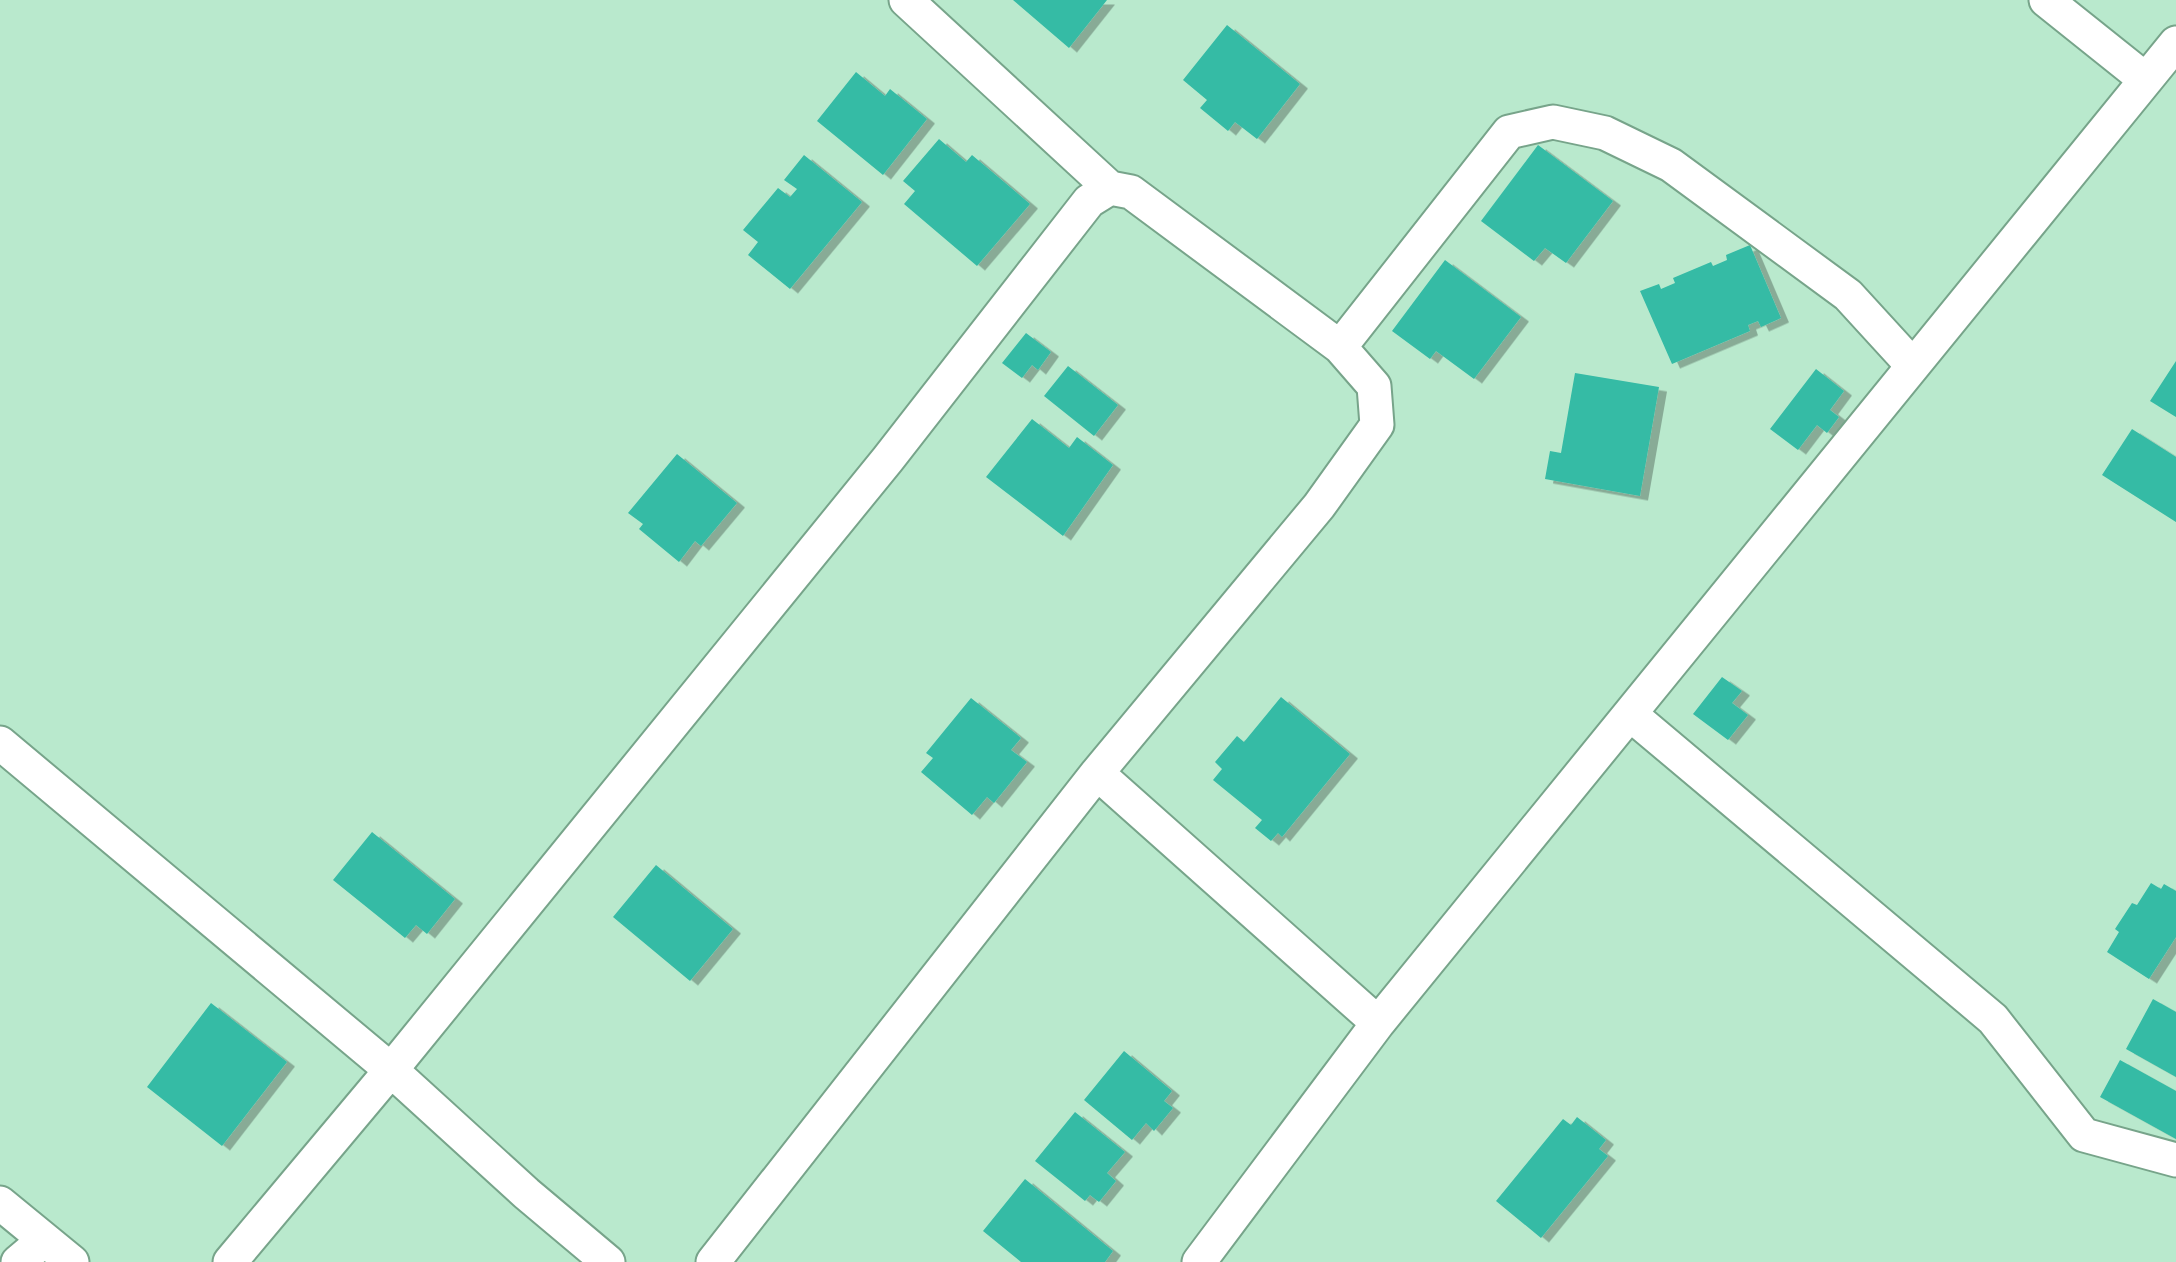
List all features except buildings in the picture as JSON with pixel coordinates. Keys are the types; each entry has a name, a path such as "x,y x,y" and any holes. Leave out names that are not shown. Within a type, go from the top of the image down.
{"street":[{"path":"713,1262 1097,773 1319,506 1377,425 1374,386 1340,347 1130,192 1110,188 906,0"},
{"path":"2046,0 2146,80"},
{"path":"1199,1262 1378,1023 2176,43"},
{"path":"1340,347 1509,132 1553,121 1605,133 1671,165 1848,295 1913,366"},
{"path":"230,1262 391,1070 888,458 1089,201 1110,188"},
{"path":"1630,714 1993,1019 2084,1135 2176,1160"},
{"path":"0,743 391,1070 526,1193 608,1262"},
{"path":"1097,773 1378,1023"},
{"path":"0,1203 72,1262"},
{"path":"18,1262 44,1240"}]}
